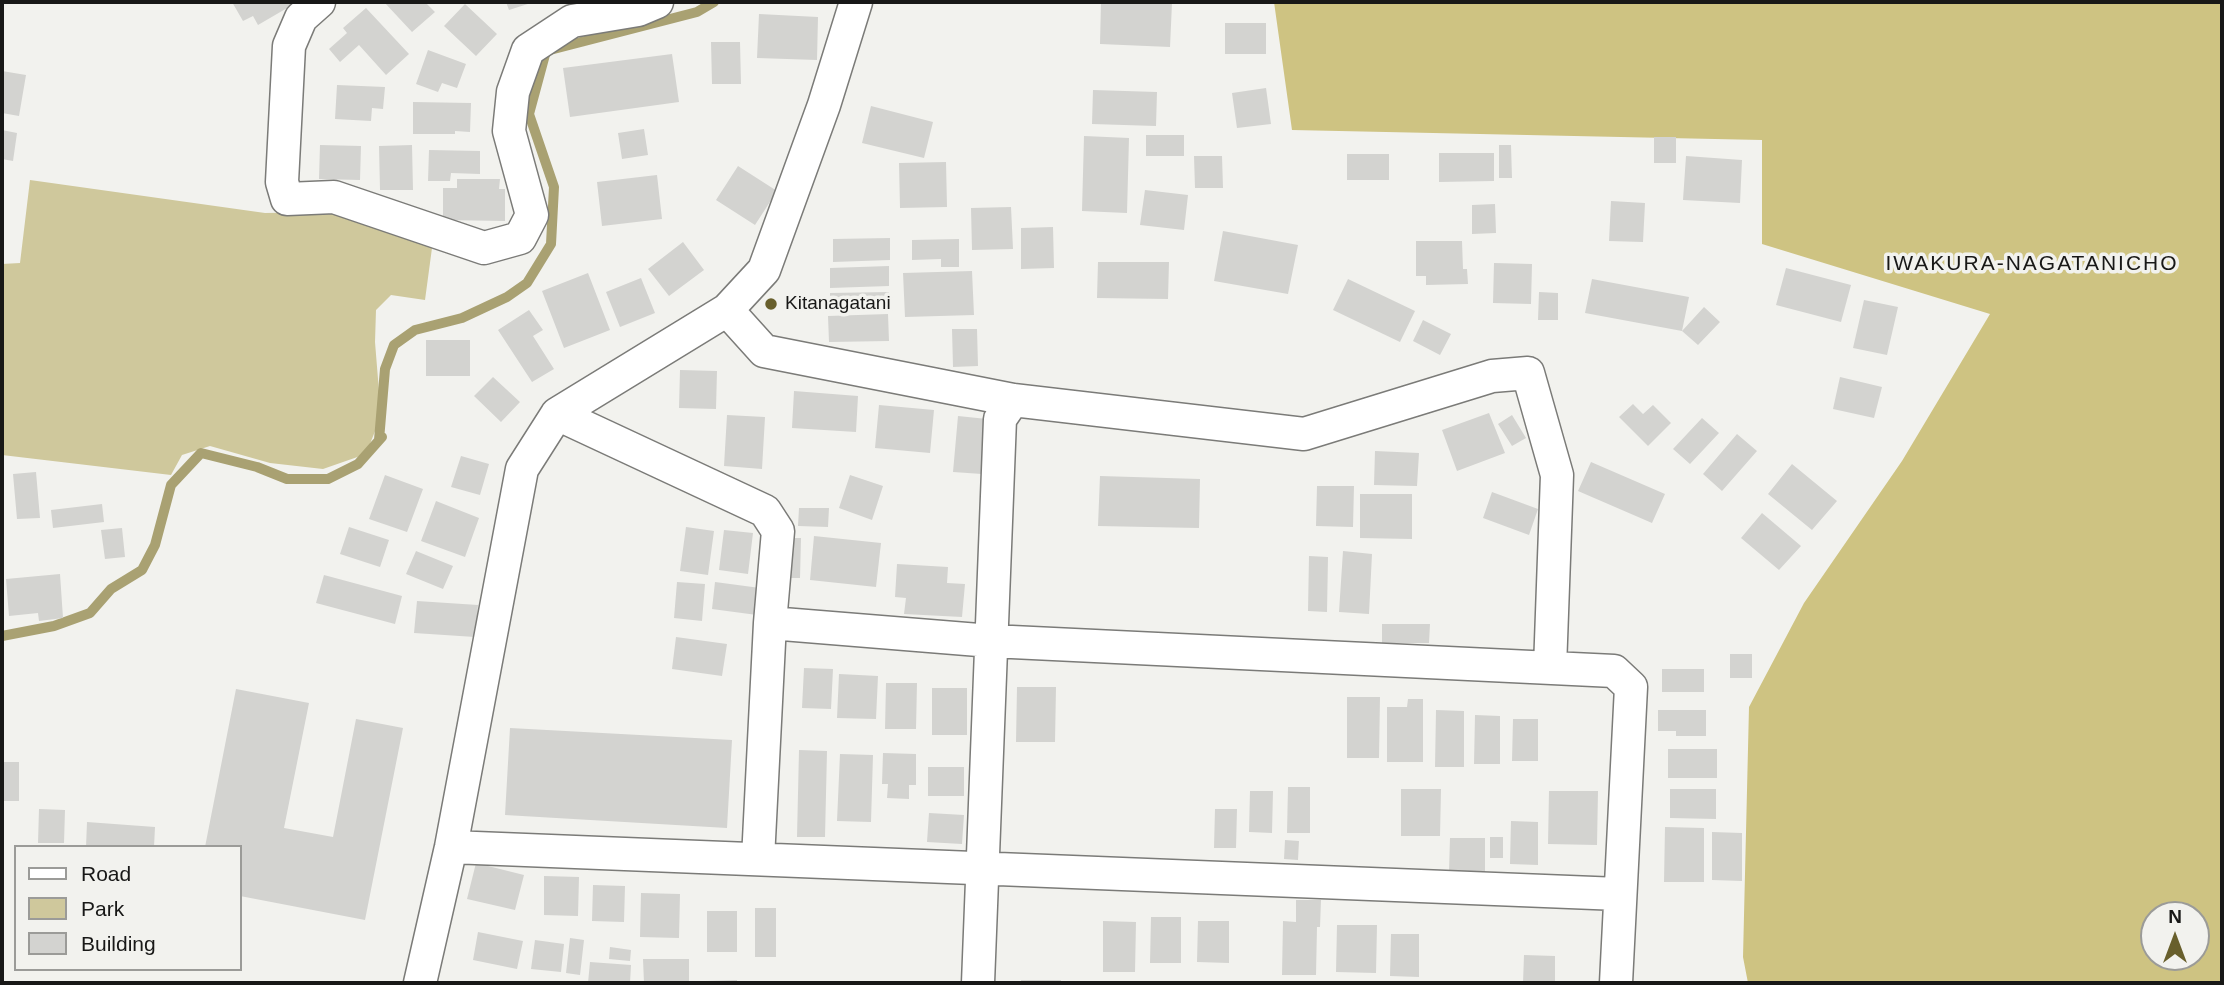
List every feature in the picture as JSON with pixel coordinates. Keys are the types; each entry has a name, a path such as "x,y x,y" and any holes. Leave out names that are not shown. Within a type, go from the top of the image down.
{"street":[{"path":"319,2 301,18 289,46 282,182 287,199 334,197 484,248 520,238 532,215 509,131 513,92 528,50 572,21 638,10 657,2"},
{"path":"420,983 451,847 522,469 557,414 727,310 764,270 824,105 856,2"},
{"path":"727,310 764,351 1013,400 1304,434 1492,376 1528,373 1557,475 1550,668"},
{"path":"978,983 1000,419 1013,400"},
{"path":"557,414 765,511 778,531 770,623 758,859"},
{"path":"770,623 992,641 1614,671 1631,687 1616,983"},
{"path":"451,847 1619,894"}],"green space":[{"path":"30,180 265,213 328,212 432,248 425,300 391,295 376,310 375,342 381,416 366,454 323,469 270,463 210,446 182,455 171,475 2,455 2,264 20,263"}],"shaded area":[{"path":"1274,2 2222,2 2222,983 1748,983 1743,957 1749,707 1804,603 1902,461 1990,314 1762,244 1762,140 1292,130"}],"building":[{"path":"232,2 294,4 258,25 253,16 243,21"},
{"path":"384,2 425,2 435,12 412,32"},
{"path":"506,2 534,2 509,10"},
{"path":"1101,2 1172,3 1170,47 1100,44"},
{"path":"465,4 497,34 476,56 444,26"},
{"path":"366,8 409,54 386,75 359,45 340,62 329,49 347,33 343,28"},
{"path":"759,14 818,17 817,60 757,58"},
{"path":"1225,23 1266,23 1266,54 1225,54"},
{"path":"711,42 740,42 741,84 712,84"},
{"path":"428,50 466,64 457,88 442,83 438,92 416,84"},
{"path":"672,54 679,102 570,117 563,68"},
{"path":"2,71 26,75 19,116 2,113"},
{"path":"337,85 385,87 383,109 372,108 371,121 335,119"},
{"path":"1266,88 1271,124 1237,128 1232,93"},
{"path":"1093,90 1157,92 1156,126 1092,124"},
{"path":"413,102 471,103 470,132 413,134"},
{"path":"871,106 933,122 924,158 862,143"},
{"path":"644,129 648,155 622,159 618,133"},
{"path":"2,130 17,133 13,161 2,159"},
{"path":"1146,135 1184,135 1184,156 1146,156"},
{"path":"1084,136 1129,138 1127,213 1082,211"},
{"path":"1654,137 1676,137 1676,163 1654,163"},
{"path":"320,145 361,146 360,180 319,179"},
{"path":"412,145 413,190 380,190 379,146"},
{"path":"1499,145 1511,145 1512,178 1499,178"},
{"path":"429,150 480,151 480,174 451,173 450,181 428,181"},
{"path":"1439,153 1494,153 1494,181 1439,182"},
{"path":"1347,154 1389,154 1389,180 1347,180"},
{"path":"1194,156 1222,156 1223,188 1195,188"},
{"path":"1686,156 1742,160 1740,203 1683,200"},
{"path":"946,162 947,207 900,208 899,163"},
{"path":"738,166 777,191 755,225 716,200"},
{"path":"657,175 662,219 602,226 597,182"},
{"path":"457,179 500,179 499,189 505,189 505,221 443,220 443,188 457,188"},
{"path":"1145,190 1188,195 1184,230 1140,225"},
{"path":"1611,201 1645,203 1643,242 1609,241"},
{"path":"1495,204 1496,233 1472,234 1472,205"},
{"path":"1011,207 1013,249 972,250 971,208"},
{"path":"1053,227 1054,268 1021,269 1021,228"},
{"path":"1223,231 1298,245 1288,294 1214,281"},
{"path":"890,238 890,260 833,262 833,239"},
{"path":"959,239 959,267 941,267 941,259 912,260 912,240"},
{"path":"1416,241 1462,241 1463,269 1467,269 1468,284 1426,285 1426,276 1416,276"},
{"path":"683,242 704,270 669,296 648,269"},
{"path":"1098,262 1169,262 1168,299 1097,298"},
{"path":"1494,263 1532,264 1531,304 1493,303"},
{"path":"889,266 889,286 830,288 830,268"},
{"path":"1786,268 1851,285 1841,322 1776,305"},
{"path":"972,271 974,315 905,317 903,273"},
{"path":"588,273 610,330 564,348 542,291"},
{"path":"641,278 655,313 620,327 606,292"},
{"path":"1348,279 1415,311 1400,342 1333,310"},
{"path":"1592,279 1689,297 1682,331 1585,313"},
{"path":"889,292 889,310 830,311 830,293"},
{"path":"1539,292 1558,293 1558,320 1538,320"},
{"path":"1864,300 1898,307 1887,355 1853,348"},
{"path":"1704,307 1720,322 1698,345 1682,331"},
{"path":"529,310 543,330 533,336 554,369 532,382 498,330"},
{"path":"888,314 889,341 829,342 828,316"},
{"path":"1423,320 1451,334 1440,355 1413,341"},
{"path":"952,329 977,329 978,366 953,367"},
{"path":"426,340 470,340 470,376 426,376"},
{"path":"680,370 717,371 716,409 679,408"},
{"path":"493,377 520,402 501,422 474,396"},
{"path":"1840,377 1882,387 1874,418 1833,409"},
{"path":"794,391 858,396 856,432 792,428"},
{"path":"1633,404 1643,414 1653,405 1671,423 1648,446 1619,417"},
{"path":"879,405 934,410 930,453 875,448"},
{"path":"1489,413 1505,453 1457,471 1442,430"},
{"path":"727,415 765,417 762,469 724,466"},
{"path":"1512,415 1526,438 1512,446 1498,424"},
{"path":"958,416 987,419 982,474 953,472"},
{"path":"1702,418 1719,433 1690,464 1673,449"},
{"path":"1737,434 1757,451 1722,491 1703,474"},
{"path":"1375,451 1419,453 1417,486 1374,485"},
{"path":"461,456 489,464 480,495 451,487"},
{"path":"1591,462 1665,494 1652,523 1578,491"},
{"path":"1792,464 1837,501 1812,530 1768,494"},
{"path":"36,472 40,518 17,519 13,474"},
{"path":"385,475 423,489 407,532 369,519"},
{"path":"850,475 883,486 872,520 839,508"},
{"path":"1100,476 1200,479 1199,528 1098,526"},
{"path":"1317,486 1354,486 1353,527 1316,526"},
{"path":"1492,492 1538,509 1529,535 1483,518"},
{"path":"1360,494 1412,494 1412,539 1360,538"},
{"path":"436,501 479,518 465,557 421,541"},
{"path":"102,504 104,522 53,528 51,510"},
{"path":"799,508 829,508 828,527 798,526"},
{"path":"1762,513 1801,546 1779,570 1741,538"},
{"path":"349,527 389,540 380,567 340,554"},
{"path":"686,527 714,531 708,575 680,571"},
{"path":"122,528 125,557 105,559 101,530"},
{"path":"724,530 753,533 748,574 719,570"},
{"path":"814,536 881,543 876,587 810,580"},
{"path":"791,538 801,538 800,578 790,578"},
{"path":"416,551 453,566 443,589 406,574"},
{"path":"1343,551 1372,554 1369,614 1339,612"},
{"path":"1309,556 1328,557 1327,612 1308,611"},
{"path":"897,564 948,567 947,583 965,584 962,617 904,614 906,598 895,597"},
{"path":"60,574 63,618 39,621 38,613 9,616 6,579"},
{"path":"324,575 402,596 395,624 316,603"},
{"path":"677,582 705,584 702,621 674,618"},
{"path":"715,582 760,588 757,615 712,609"},
{"path":"417,601 478,605 475,637 414,633"},
{"path":"1382,624 1430,624 1429,643 1382,643"},
{"path":"676,637 727,644 722,676 672,669"},
{"path":"1730,654 1752,654 1752,678 1730,678"},
{"path":"804,668 833,669 831,709 802,708"},
{"path":"1662,669 1704,669 1704,692 1662,692"},
{"path":"839,674 878,676 876,719 837,718"},
{"path":"886,683 917,683 916,729 885,729"},
{"path":"1017,687 1056,687 1055,742 1016,742"},
{"path":"932,688 967,688 967,735 932,735"},
{"path":"236,689 309,703 284,828 333,837 356,719 403,728 365,920 242,896 242,845 205,845"},
{"path":"1347,697 1380,697 1379,758 1347,758"},
{"path":"1408,699 1423,699 1423,762 1387,762 1387,707 1407,707"},
{"path":"1436,710 1464,711 1464,767 1435,767"},
{"path":"1658,710 1706,710 1706,736 1676,736 1676,731 1658,731"},
{"path":"1475,715 1500,716 1500,764 1474,764"},
{"path":"1513,719 1538,719 1538,761 1512,761"},
{"path":"510,728 732,740 727,828 505,815"},
{"path":"1668,749 1717,749 1717,778 1668,778"},
{"path":"799,750 827,751 825,837 797,837"},
{"path":"883,753 916,754 916,785 909,785 909,799 887,798 888,784 882,784"},
{"path":"840,754 873,755 871,822 837,821"},
{"path":"2,762 19,762 19,801 2,801"},
{"path":"928,767 964,767 964,796 928,796"},
{"path":"1288,787 1310,787 1310,833 1287,833"},
{"path":"1401,789 1441,789 1440,836 1401,836"},
{"path":"1670,789 1716,789 1716,819 1670,818"},
{"path":"1250,791 1273,791 1272,833 1249,832"},
{"path":"1549,791 1598,791 1597,845 1548,844"},
{"path":"39,809 65,810 64,843 38,843"},
{"path":"1215,809 1237,809 1236,848 1214,848"},
{"path":"929,813 964,815 962,844 927,842"},
{"path":"1511,821 1538,822 1538,865 1510,864"},
{"path":"87,822 155,827 154,845 86,845"},
{"path":"1665,827 1704,828 1704,882 1664,882"},
{"path":"1712,832 1742,833 1742,881 1712,880"},
{"path":"1490,837 1503,837 1503,858 1490,858"},
{"path":"1450,838 1485,838 1485,872 1449,872"},
{"path":"1285,840 1299,841 1298,860 1284,859"},
{"path":"476,863 524,875 515,910 467,899"},
{"path":"544,876 579,877 578,916 544,915"},
{"path":"593,885 625,886 624,922 592,921"},
{"path":"641,893 680,894 679,938 640,937"},
{"path":"1296,900 1321,900 1320,927 1317,927 1316,975 1282,975 1283,921 1296,922"},
{"path":"755,908 776,908 776,957 755,957"},
{"path":"707,911 737,911 737,952 707,952"},
{"path":"1151,917 1181,917 1181,963 1150,963"},
{"path":"1103,921 1136,922 1135,972 1103,972"},
{"path":"1198,921 1229,921 1229,963 1197,962"},
{"path":"1337,925 1377,925 1376,973 1336,972"},
{"path":"478,932 523,941 517,969 473,960"},
{"path":"1391,934 1419,934 1419,977 1390,976"},
{"path":"570,938 584,940 580,975 566,973"},
{"path":"535,940 564,944 561,972 531,969"},
{"path":"610,947 631,950 630,961 609,959"},
{"path":"1524,955 1555,956 1555,983 1523,983"},
{"path":"643,959 689,959 689,983 644,983"},
{"path":"590,962 631,965 630,983 588,983"},
{"path":"737,980 737,983 705,983 705,981"},
{"path":"1021,980 1061,980 1061,983 1021,983"}],"waterway":[{"path":"2,636 54,626 90,613 111,589 142,570 155,545 171,485 201,453 257,467 287,479 328,479 358,464 382,437 379,440 385,369 394,345 415,330 462,318 507,297 527,283 551,244 554,187 529,114 546,51 697,12 714,2"}],"place":[{"name":"Kitanagatani","path":"771,304"}],"district":[{"name":"IWAKURA-NAGATANICHO","path":"2032,264"}]}
